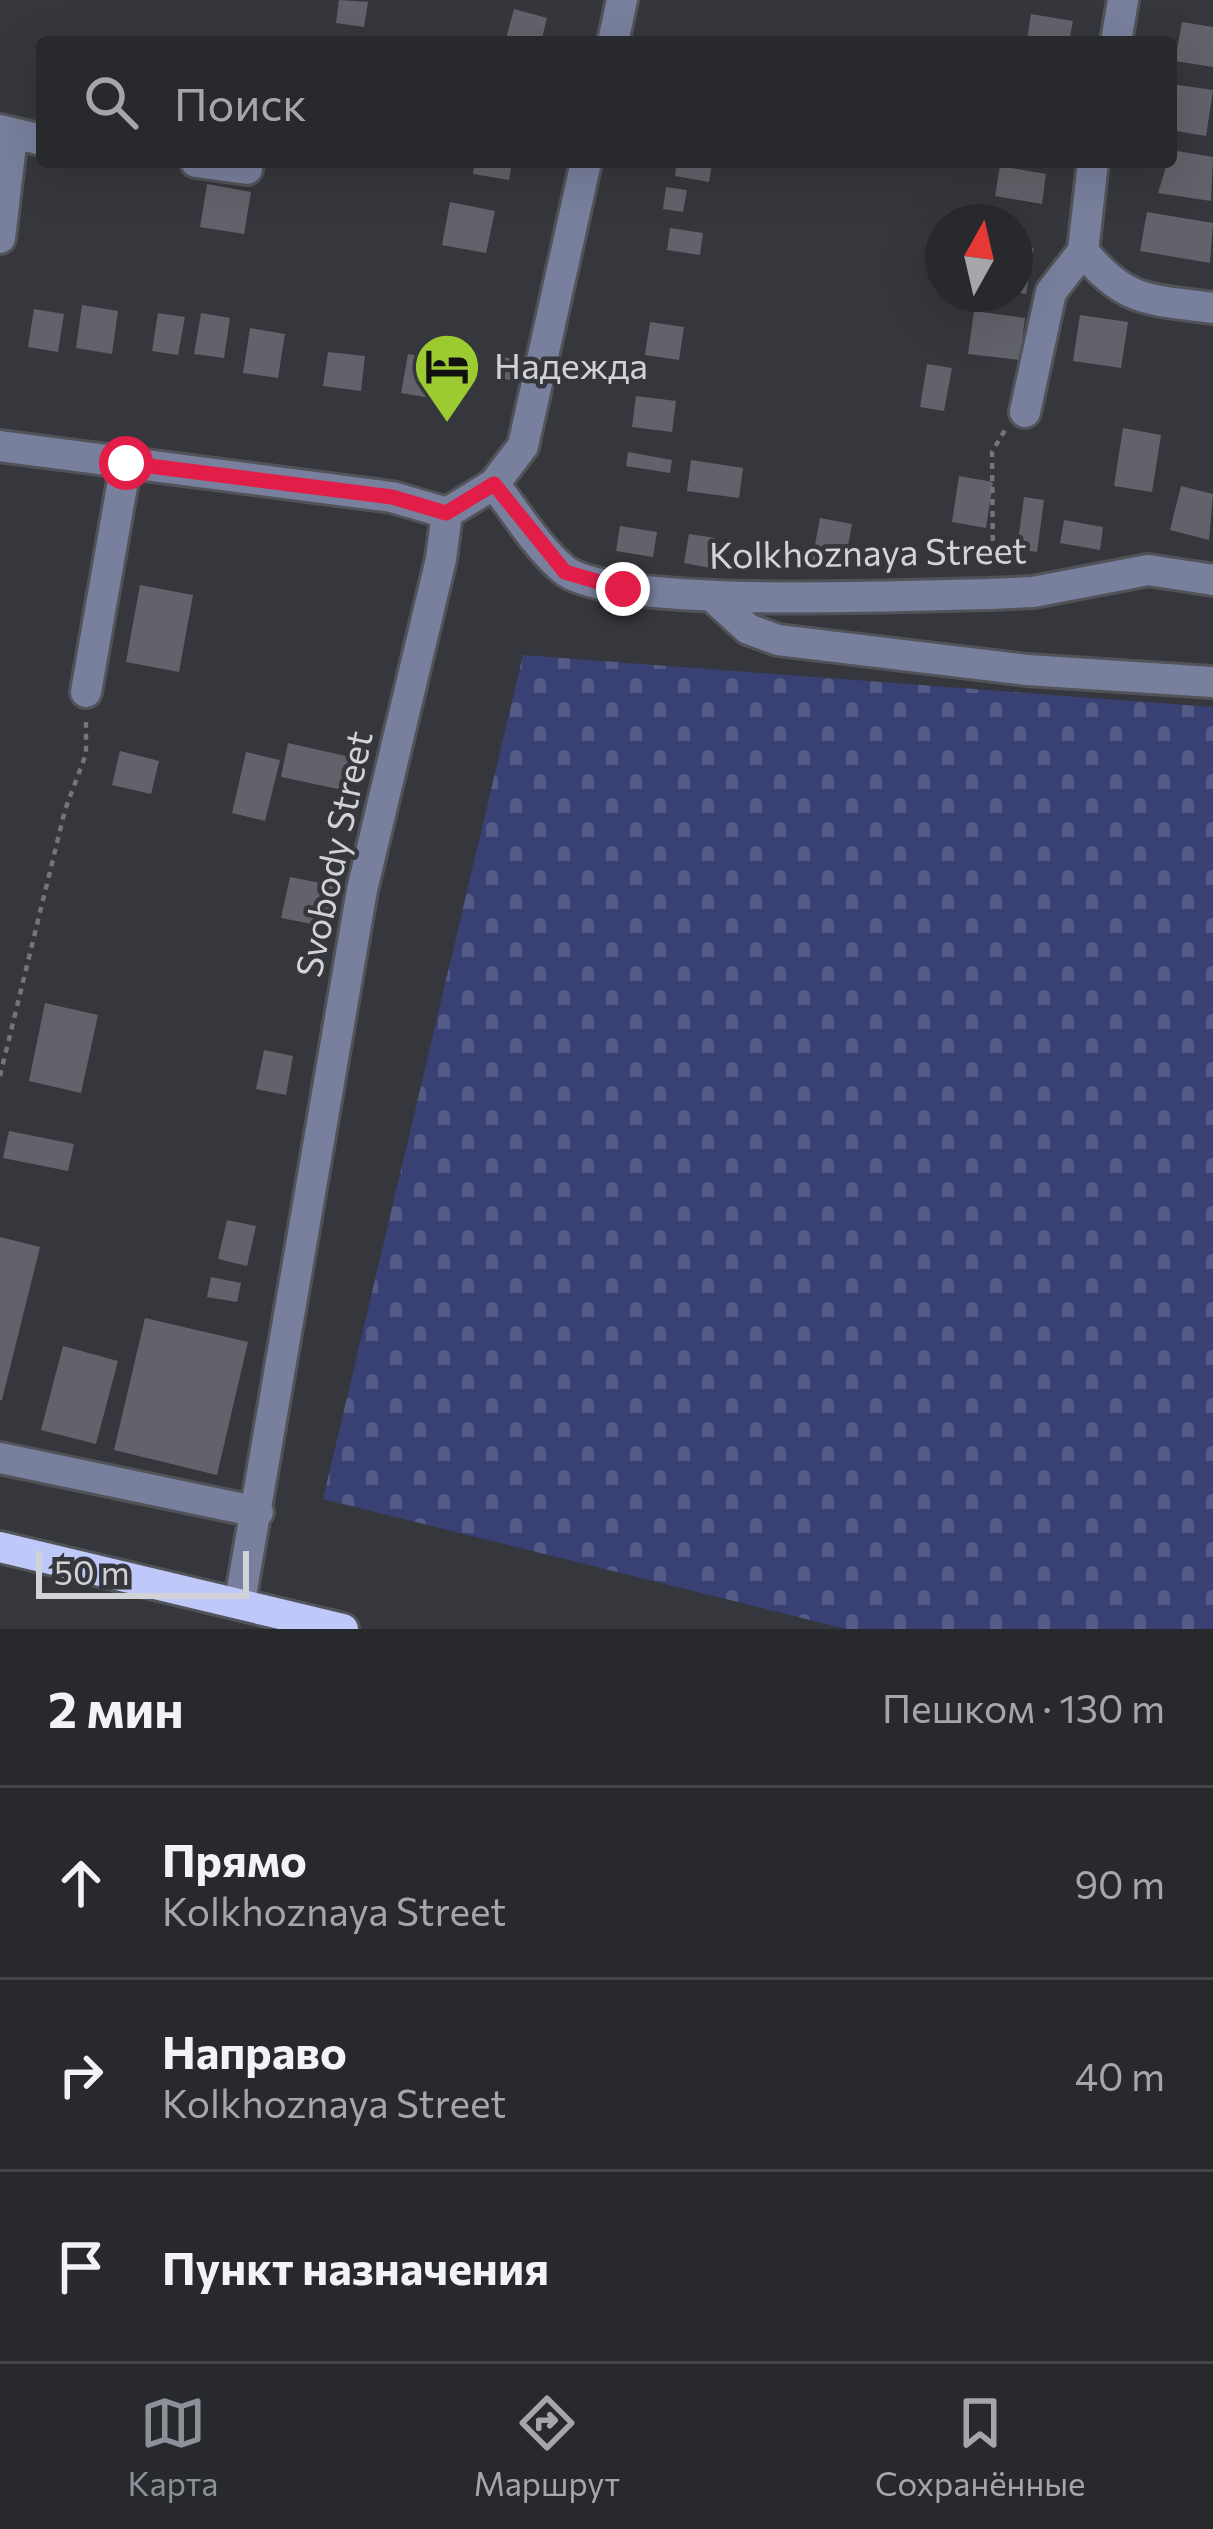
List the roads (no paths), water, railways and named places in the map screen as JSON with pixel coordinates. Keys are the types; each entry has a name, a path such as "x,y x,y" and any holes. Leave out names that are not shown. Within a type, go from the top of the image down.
{"main road":[{"path":"0,1547 343,1629"}],"street":[{"path":"614,36 622,0"},
{"path":"1116,36 1123,0"},
{"path":"0,238 18,136"},
{"path":"240,168 247,169"},
{"path":"0,446 392,497 446,513 494,484 523,446 585,168"},
{"path":"1025,412 1051,292 1083,251 1092,168"},
{"path":"1083,251 1110,284 1139,297 1213,308"},
{"path":"86,692 126,463"},
{"name":"Kolkhoznaya Street","path":"494,484 565,572 623,589 713,596 989,594 1034,592 1148,570 1213,580"},
{"name":"Svobody Street","path":"240,1601 362,890 441,559 446,513"},
{"path":"713,596 748,629 778,640 1028,670 1213,682"},
{"path":"0,1458 258,1512"}],"place":[{"name":"Надежда","path":"447,425"}]}
